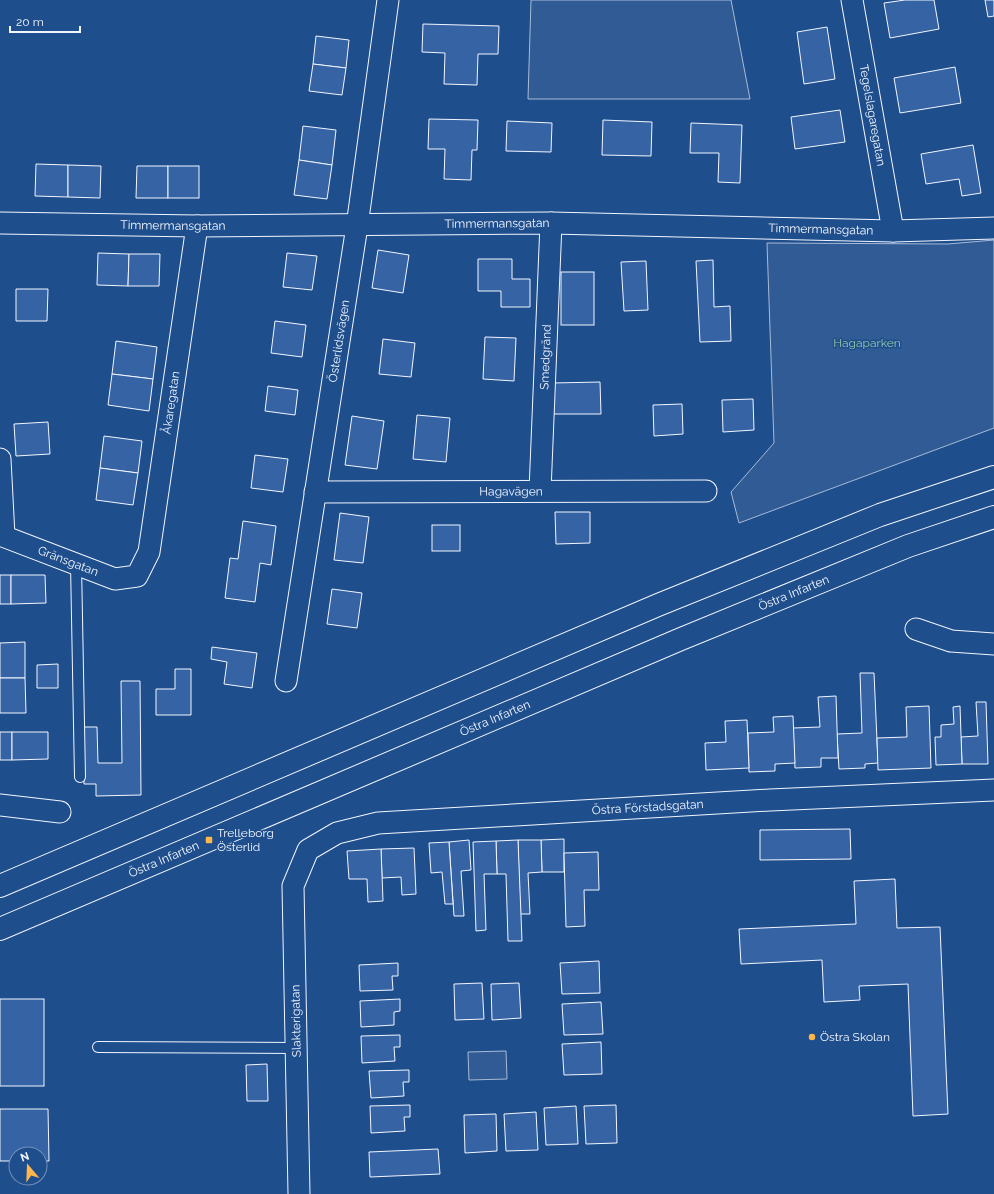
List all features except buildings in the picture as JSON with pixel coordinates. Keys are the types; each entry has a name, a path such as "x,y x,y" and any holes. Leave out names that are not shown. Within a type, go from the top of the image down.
{"main road":[{"path":"0,886 658,605 880,515 994,477"},
{"name":"Östra Infarten","path":"0,929 681,639 908,546 994,516"}],"street":[{"name":"Österlidsvägen","path":"286,681 357,226 388,0"},
{"name":"Tegelslagaregatan","path":"852,0 893,231"},
{"name":"Timmermansgatan","path":"0,223 198,226 357,226 551,223 893,231 994,228"},
{"name":"Smedgränd","path":"540,491 551,223"},
{"name":"Åkaregatan","path":"137,576 149,552 198,226"},
{"path":"0,459 2,536"},
{"name":"Hagavägen","path":"315,492 706,491"},
{"name":"Gränsgatan","path":"2,536 115,579 137,576"},
{"path":"916,629 951,641 994,644"},
{"name":"Östra Förstadsgatan","path":"308,850 337,833 378,823 770,800 994,790"},
{"path":"0,805 60,812"},
{"name":"Slakterigatan","path":"299,1194 293,886 308,850"}],"lane":[{"path":"76,564 80,777"},
{"path":"98,1047 296,1048"}],"green space":[{"path":"531,0 731,0 750,99 528,99"},
{"name":"Hagaparken","path":"994,240 994,428 739,523 731,492 774,443 767,243 948,244"},
{"path":"506,1051 507,1079 469,1080 468,1052"}],"place":[{"name":"Trelleborg Österlid","path":"209,840"},
{"name":"Östra Skolan","path":"812,1037"}]}
